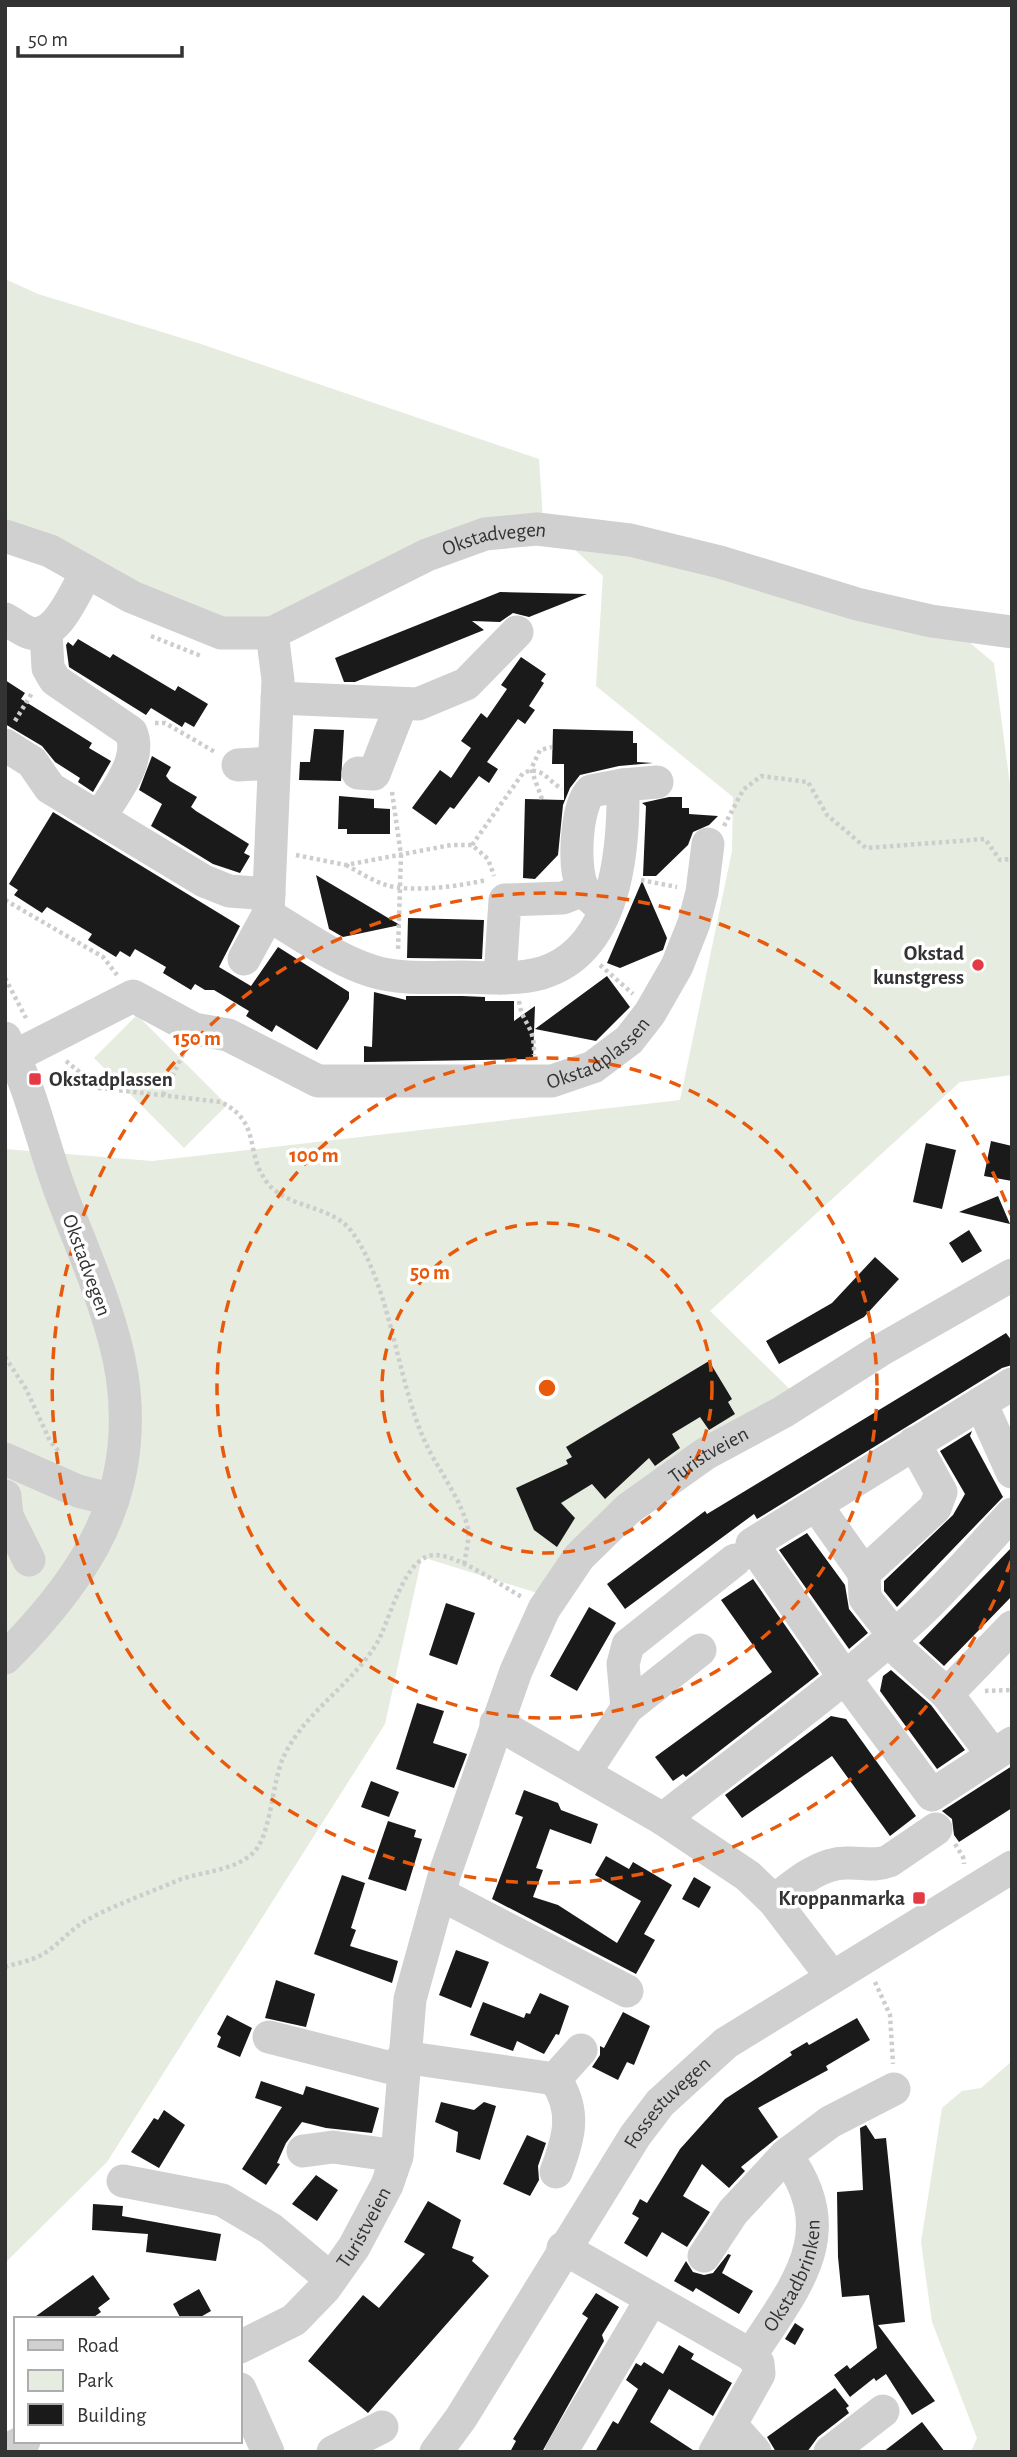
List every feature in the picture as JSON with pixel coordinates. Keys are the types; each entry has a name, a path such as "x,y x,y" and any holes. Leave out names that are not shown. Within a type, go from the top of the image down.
{"street":[{"name":"Okstadvegen","path":"5,536 50,551 132,597 221,634 272,633 427,555 485,534 537,528 630,540 720,562 870,607 931,621 1012,632"},
{"path":"5,619 30,633 46,632 58,621 87,572"},
{"path":"46,632 48,668 55,680 131,732 135,754 100,817"},
{"path":"277,698 418,704 466,684 517,632"},
{"path":"244,959 269,905 277,698 272,633"},
{"path":"374,778 401,705"},
{"path":"9,735 50,788 204,881 269,905 353,963 397,976 500,978 542,973 568,961 581,949 594,900 617,875 623,785"},
{"path":"238,765 274,764"},
{"path":"594,900 578,874 580,809 584,798 599,787 657,782"},
{"name":"Okstadplassen","path":"133,996 194,1029 228,1035 318,1081 505,1084 552,1081 593,1067 629,1040 650,1013 696,936 708,844"},
{"path":"500,978 499,889 594,900"},
{"path":"20,1046 133,996"},
{"name":"Okstadvegen","path":"5,1658 69,1588 97,1543 113,1500 125,1430 121,1375 108,1319 46,1154 20,1046"},
{"name":"Turistveien","path":"242,2346 294,2320 331,2279 355,2247 377,2207 397,2156 410,1999 440,1894 496,1723 544,1609 579,1557 628,1509 705,1454 783,1412 878,1352 1012,1275"},
{"path":"816,1504 864,1573 865,1598 891,1638 1002,1749 932,1795 845,1678 752,1544 816,1504 914,1443 1012,1384"},
{"path":"981,1403 1012,1472"},
{"path":"864,1573 934,1508 941,1492 914,1443"},
{"path":"29,1560 7,1516 8,1479 113,1500"},
{"path":"663,1819 845,1678 891,1638 918,1614 1012,1514"},
{"path":"627,1708 623,1655 628,1645 734,1560"},
{"path":"947,1694 1012,1627"},
{"path":"585,1772 627,1708 700,1650"},
{"path":"496,1723 663,1819 748,1876 774,1900 832,1978"},
{"path":"774,1900 806,1877 832,1865 845,1863 869,1866 889,1861 942,1832"},
{"name":"Fossestuvegen","path":"436,2452 461,2418 563,2248 635,2136 660,2103 726,2043 1012,1867"},
{"path":"440,1894 627,1992"},
{"path":"269,2037 403,2064 555,2079"},
{"path":"555,2079 581,2050"},
{"path":"555,2079 570,2111 570,2131 556,2172"},
{"path":"704,2256 733,2212 786,2155 830,2122 894,2089"},
{"path":"303,2151 332,2147 397,2156"},
{"name":"Okstadbrinken","path":"751,2355 799,2281 813,2235 804,2180 786,2155"},
{"path":"123,2181 222,2200 271,2229 331,2279"},
{"name":"Okstadbrinken","path":"563,2248 751,2355 758,2363 758,2374 723,2439 755,2452"},
{"path":"561,2452 651,2300"},
{"path":"242,2394 268,2452"},
{"path":"830,2452 883,2410"},
{"path":"333,2452 382,2427"}],"path":[{"path":"9,735 48,668"},
{"path":"131,732 153,723 165,723 238,765"},
{"path":"542,799 531,769 540,750 552,747"},
{"path":"346,865 472,845 523,772 531,769 546,773 559,788 575,790 584,798"},
{"path":"708,844 720,831 743,790 761,776 808,782 828,815 866,848 985,839 1000,860 1012,859"},
{"path":"374,778 401,855 397,976"},
{"path":"271,850 346,865 384,885 399,888 468,884 499,889 488,859 472,845"},
{"path":"617,875 702,892"},
{"path":"5,900 103,957 133,996"},
{"path":"581,949 623,982 650,1013"},
{"path":"5,978 20,1046 61,1055 78,1074 99,1088 221,1102 237,1110 248,1124 260,1171 267,1184 283,1196 335,1218 351,1230 375,1281 427,1447 443,1473 468,1529 464,1566"},
{"path":"524,1018 534,1031 533,1060"},
{"path":"163,1095 194,1029"},
{"path":"5,1357 26,1389 50,1441 64,1457"},
{"path":"5,1968 45,1952 87,1920 178,1880 241,1862 256,1851 263,1836 274,1782 284,1756 300,1730 355,1674 378,1642 411,1571 424,1558 437,1555 464,1566 544,1609"},
{"path":"942,1832 964,1857 965,1868 959,1871"},
{"path":"869,1972 885,1999 890,2015 894,2089"}],"green space":[{"path":"5,279 38,294 201,344 539,459 543,520 282,634 201,623 5,534"},
{"path":"543,520 957,632 994,663 1012,800 1012,1075 960,1082 710,1311 807,1406 684,1478 547,1596 422,1557 385,1724 107,2162 5,2263 5,1149 152,1161 680,1100 732,851 733,797 596,686 603,576"},
{"path":"137,1015 227,1105 184,1148 94,1058"},
{"path":"1012,2061 1012,2452 971,2452 977,2438 932,2322 921,2242 942,2108 962,2091 981,2088"}],"building":[{"path":"500,592 587,594 529,617 513,613 500,622 472,621 484,630 355,682 344,682 335,658"},
{"path":"78,639 110,658 113,654 175,691 178,686 208,704 194,727 185,722 182,727 151,708 146,715 69,667 66,645 68,642 73,646"},
{"path":"521,657 546,674 541,681 544,683 529,706 535,710 525,724 518,719 487,762 498,769 489,783 479,776 454,809 450,807 436,825 412,808 440,770 451,778 471,748 461,741 481,713 487,718 507,689 501,685"},
{"path":"5,680 25,693 21,699 92,743 89,748 111,761 93,792 78,782 80,778 55,762 42,746 5,724"},
{"path":"314,729 344,730 341,781 299,780 300,762 310,762"},
{"path":"553,729 633,731 633,743 637,743 637,762 653,763 619,766 580,775 570,788 563,805 558,855 535,879 523,878 525,799 564,800 564,764 552,764"},
{"path":"152,756 171,767 166,776 170,781 197,797 191,807 249,844 244,853 250,856 240,873 213,864 151,826 162,804 139,790"},
{"path":"339,796 374,799 374,808 390,809 390,834 347,834 347,829 338,829"},
{"path":"682,797 682,808 689,808 689,814 718,816 709,825 693,832 688,845 656,876 643,876 646,806 642,803"},
{"path":"53,812 240,926 219,967 251,986 278,947 349,992 349,999 317,1050 276,1025 272,1032 246,1016 249,1011 214,990 205,990 195,984 191,990 163,973 166,967 135,949 130,957 120,951 116,957 88,940 92,934 47,907 42,913 14,895 18,890 9,884"},
{"path":"316,875 400,925 343,937 329,929"},
{"path":"642,881 667,938 663,950 620,968 607,963"},
{"path":"408,918 484,920 482,959 407,958"},
{"path":"607,976 630,1007 596,1041 535,1029"},
{"path":"374,992 406,1000 406,996 462,996 485,997 485,1001 514,1001 514,1021 535,1006 533,1059 364,1062 364,1046 372,1047"},
{"path":"991,1141 1012,1146 1012,1181 984,1176"},
{"path":"926,1143 956,1150 942,1209 913,1202"},
{"path":"998,1196 1010,1224 959,1212"},
{"path":"969,1230 982,1251 962,1263 949,1243"},
{"path":"875,1257 899,1279 864,1317 779,1364 766,1341 832,1303"},
{"path":"1006,1333 1012,1341 1012,1365 1002,1368 757,1519 754,1514 625,1609 607,1584 705,1511 707,1514"},
{"path":"709,1361 732,1399 728,1402 735,1414 709,1430 700,1417 672,1434 680,1448 655,1466 649,1458 605,1499 592,1484 561,1503 575,1518 557,1547 534,1530 516,1488 568,1464 566,1460 572,1457 566,1447"},
{"path":"972,1431 970,1436 1003,1497 897,1607 884,1591 884,1581 953,1515 965,1494 940,1451"},
{"path":"807,1533 845,1585 849,1609 868,1633 849,1649 779,1550"},
{"path":"1012,1547 1012,1596 944,1666 919,1643"},
{"path":"753,1579 819,1674 686,1777 683,1774 673,1781 655,1757 772,1672 721,1600"},
{"path":"446,1603 475,1613 457,1665 429,1655"},
{"path":"589,1607 616,1623 577,1691 550,1676"},
{"path":"891,1670 931,1705 965,1750 937,1769 880,1691 883,1676"},
{"path":"417,1703 444,1711 433,1743 467,1754 454,1788 396,1769"},
{"path":"831,1716 846,1719 916,1816 890,1836 832,1756 742,1818 725,1795"},
{"path":"1012,1766 1012,1808 959,1842 954,1835 952,1819 942,1811"},
{"path":"371,1781 399,1792 389,1817 361,1807"},
{"path":"524,1790 558,1803 561,1810 598,1824 591,1844 550,1829 536,1868 543,1870 533,1897 558,1905 617,1943 641,1901 595,1875 606,1856 629,1869 633,1862 672,1885 644,1934 655,1940 636,1974 492,1899 523,1817 515,1814"},
{"path":"388,1821 416,1830 414,1837 422,1839 406,1891 368,1879"},
{"path":"342,1875 365,1883 351,1928 356,1930 350,1946 398,1961 392,1983 314,1954"},
{"path":"694,1877 711,1887 699,1908 682,1899"},
{"path":"456,1950 489,1962 471,2008 439,1995"},
{"path":"276,1980 315,1994 306,2027 265,2018"},
{"path":"540,1993 569,2006 559,2035 556,2034 544,2054 517,2041 513,2051 470,2035 483,2002 524,2018 526,2013 530,2014"},
{"path":"623,2012 650,2026 634,2065 627,2062 618,2080 592,2067 600,2055 600,2046 604,2048"},
{"path":"227,2015 252,2028 240,2057 217,2047 221,2037 217,2034"},
{"path":"857,2018 870,2040 826,2066 828,2070 758,2108 778,2137 741,2167 745,2171 729,2188 702,2164 683,2196 710,2212 687,2247 662,2232 647,2257 624,2243 639,2218 632,2214 640,2199 647,2203 680,2149 725,2099 792,2055 790,2052 807,2042 809,2045"},
{"path":"261,2081 303,2095 306,2086 379,2108 372,2133 326,2128 302,2122 286,2143 277,2163 280,2164 266,2185 242,2169 282,2107 255,2098"},
{"path":"441,2102 474,2110 484,2102 496,2106 480,2160 456,2152 458,2132 435,2122"},
{"path":"164,2110 185,2125 159,2168 131,2152 154,2118 158,2120"},
{"path":"866,2125 875,2139 886,2138 905,2322 878,2325 935,2401 912,2415 886,2374 876,2381 874,2378 850,2397 834,2375 847,2365 850,2369 877,2348 869,2295 842,2297 838,2257 837,2192 863,2190 860,2128"},
{"path":"527,2135 546,2143 538,2166 539,2180 530,2196 503,2184"},
{"path":"316,2175 338,2190 317,2221 292,2204"},
{"path":"428,2201 461,2220 452,2248 474,2257 472,2261 489,2276 368,2413 308,2361 363,2295 379,2308 425,2254 404,2242"},
{"path":"93,2204 123,2206 122,2216 221,2234 216,2261 146,2252 148,2234 92,2230"},
{"path":"728,2254 731,2255 722,2273 753,2291 739,2314 696,2288 693,2292 674,2281 686,2261 693,2272 704,2275 713,2273"},
{"path":"93,2275 110,2299 98,2308 101,2312 94,2317 35,2317"},
{"path":"199,2289 211,2311 200,2317 180,2317 173,2304"},
{"path":"596,2293 619,2307 602,2335 604,2341 542,2452 510,2452 516,2441 513,2439 588,2318 582,2314"},
{"path":"795,2323 804,2329 795,2345 785,2339"},
{"path":"679,2345 694,2354 691,2359 732,2383 713,2416 669,2389 650,2422 696,2452 595,2452 613,2421 618,2424 638,2389 626,2380 636,2363 641,2366 644,2362 663,2374"},
{"path":"835,2388 849,2406 846,2408 849,2413 818,2437 807,2452 776,2452 767,2437"},
{"path":"922,2422 945,2452 883,2452"}],"place":[{"name":"Okstad kunstgress","path":"978,965"},
{"name":"Okstadplassen","path":"35,1079"},
{"name":"Kroppanmarka","path":"919,1898"}]}
